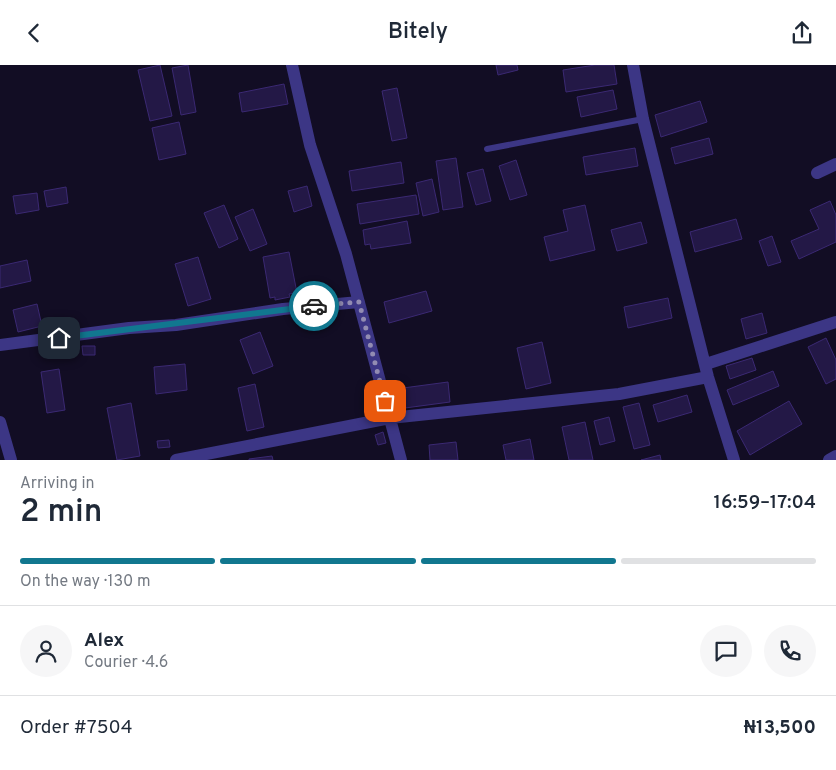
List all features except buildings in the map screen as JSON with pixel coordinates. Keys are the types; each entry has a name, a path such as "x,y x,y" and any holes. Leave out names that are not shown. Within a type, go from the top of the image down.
{"street":[{"path":"292,65 310,145 359,302 401,460"},
{"path":"633,65 643,119 707,371 734,460"},
{"path":"817,173 836,164"},
{"path":"0,345 129,328 176,325 283,309 359,302"},
{"path":"176,460 390,418 519,403 619,395 707,371 836,322"},
{"path":"0,422 10,460"},
{"path":"829,460 836,456"}],"lane":[{"path":"487,149 643,119"}],"way so far":[{"path":"314,306 359,302 385,401"}],"route":[{"path":"59,338 129,328 176,325 314,306"}]}
